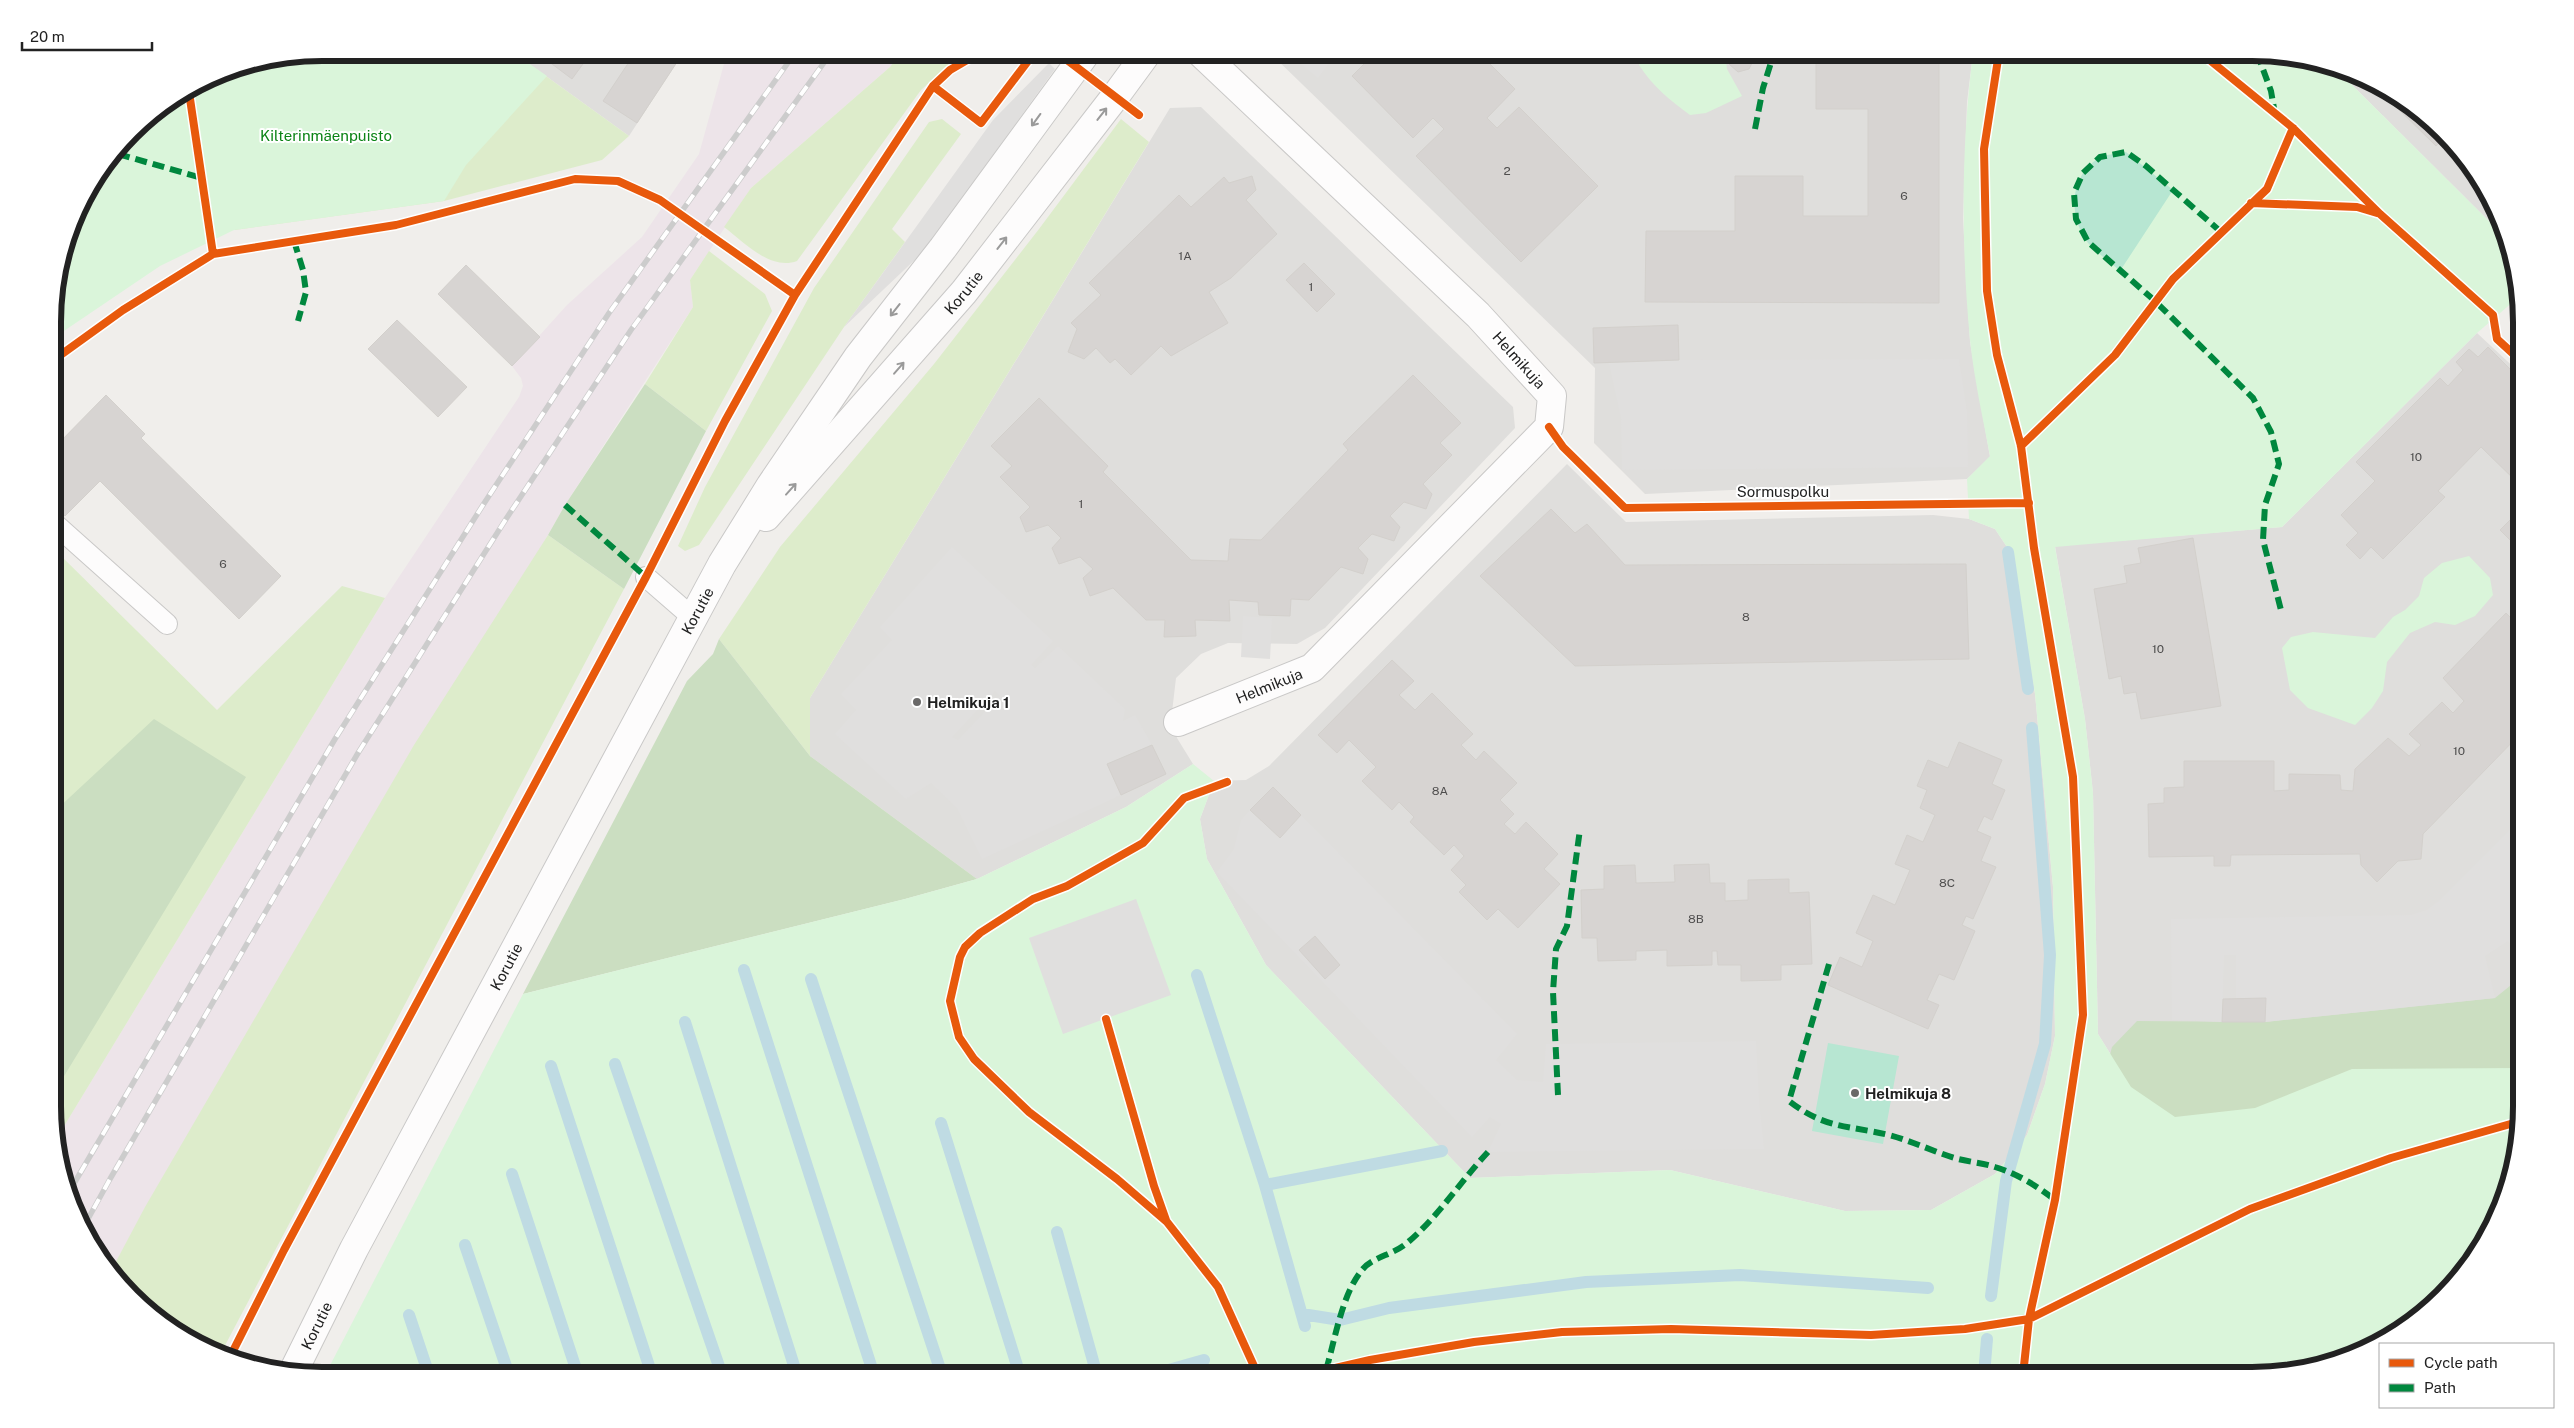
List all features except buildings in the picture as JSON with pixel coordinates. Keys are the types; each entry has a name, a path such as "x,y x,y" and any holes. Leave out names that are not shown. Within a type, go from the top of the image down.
{"street":[{"name":"Korutie","path":"296,1365 359,1240 722,564 771,485 858,356 943,248 1079,61"},
{"name":"Korutie","path":"722,564 842,432 964,292 1141,61"},
{"name":"Helmikuja","path":"1178,722 1312,668 1549,427 1552,396 1478,315 1210,61"}],"lane":[{"path":"61,529 167,624"},
{"path":"646,577 692,617"}],"shaded area":[{"path":"525,61 678,61 629,136"},
{"path":"725,61 895,61 751,188 690,280 693,307 565,505 125,1277 105,1251 81,1206 66,1157 62,1129 385,598 519,397 523,386 521,378 512,366 567,305 642,237 699,154"},
{"path":"1278,61 1972,61 1967,102 1963,218 1970,342 1990,457 1967,479 1645,494 1594,443 1595,368"},
{"path":"1298,61 1330,61 1318,78"},
{"path":"1049,63 1055,69 922,253 844,327 993,120"},
{"path":"2346,79 2397,105 2424,126 2448,150 2469,177 2495,227"},
{"path":"1201,107 1513,407 1515,428 1325,628 1297,644 1228,643 1201,654 1176,678 1172,712 1177,738 1193,764 1126,807 977,879 810,756 810,698 1170,108"},
{"path":"2477,333 2513,367 2513,1068 2131,1087 2098,1034 2093,793 2085,719 2055,546 2282,527"},
{"path":"1959,359 1967,412 1968,467 1622,470 1621,418 1609,363 1679,360"},
{"path":"1567,464 1626,522 1933,515 1969,519 1995,529 2011,553 2035,694 2053,887 2055,1036 2045,1084 2027,1135 1995,1174 1931,1210 1845,1211 1670,1170 1470,1178 1266,965 1207,859 1200,819 1214,781 1246,780 1269,766"},
{"name":"Helmikuja 1","path":"952,547 1053,641 1031,665 1035,668 1058,646 1125,709 1123,721 1135,715 1152,745 1107,764 1121,795 982,859 957,808 931,783 906,799 835,734 856,710 841,694 892,640 880,627","holes":["995,691 1000,696 958,740 952,737"]},
{"path":"1243,616 1272,618 1270,659 1241,657"},
{"path":"1250,810 1280,838 1301,815 1410,925 1517,1034 1496,1060 1517,1080 1543,1082 1546,1044 1756,1041 1764,1149 1488,1152 1501,1124 1490,1117 1472,1137 1217,872 1234,849 1241,820"},
{"path":"2513,827 2513,946 2508,941 2485,956 2495,998 2265,1022 2266,998 2236,999 2236,955 2224,955 2222,1022 2172,1020 2171,919 2411,915 2427,910 2439,901"},
{"path":"1136,899 1171,995 1063,1034 1029,938"}],"green space":[{"name":"Kilterinmäenpuisto","path":"322,61 525,61 547,76 466,165 444,201 234,230 160,266 61,333 63,288 66,271 81,222 96,192 115,163 150,126 177,105 207,88 238,75 271,66"},
{"path":"396,61 525,61 629,136 602,160 444,201 235,230 220,82 253,71"},
{"path":"895,61 952,61 921,90 797,261 787,263 767,259 724,227 751,188"},
{"path":"1640,61 1726,61 1727,69 1742,96 1706,113 1690,115 1662,93 1639,65"},
{"path":"1972,61 2252,61 2286,63 2319,70 2346,79 2495,227 2499,238 2508,271 2512,303 2477,333 2282,527 2055,547 2085,719 2093,793 2098,1034 2131,1087 2175,1117 2255,1108 2352,1069 2513,1068 2511,1140 2504,1173 2493,1206 2478,1236 2459,1265 2411,1313 2367,1340 2336,1353 2286,1365 2252,1367 329,1367 523,994 905,899 977,879 1126,807 1193,764 1214,781 1200,819 1207,859 1266,965 1470,1178 1670,1170 1845,1211 1931,1210 1995,1174 2027,1135 2045,1084 2055,1036 2053,887 2035,694 2011,553 1995,529 1969,519 1967,479 1990,456 1976,384 1967,304 1964,160"},
{"path":"942,119 961,134 892,229 905,242 844,327 699,545 685,551 678,546 705,487 814,288 929,122"},
{"path":"1121,119 1149,142 810,698 810,756 719,639 780,547 934,364 1039,229"},
{"path":"2126,152 2173,190 2120,271 2088,243 2077,221 2075,198 2077,186 2089,166 2099,158"},
{"path":"709,251 765,294 772,311 706,431 645,384 693,307 690,280"},
{"path":"645,384 706,431 624,589 548,535 565,505"},
{"path":"548,535 624,589 224,1348 192,1332 163,1313 126,1278 115,1264 145,1207 414,745"},
{"path":"61,556 217,710 342,586 385,598 62,1129"},
{"path":"2469,556 2490,578 2493,595 2475,616 2455,625 2435,622 2410,633 2387,662 2383,691 2372,708 2355,725 2308,708 2290,690 2282,648 2291,637 2313,632 2375,638 2393,617 2405,610 2419,596 2424,578 2442,563"},
{"path":"719,639 810,756 977,879 905,899 523,994 687,681 713,654"},
{"path":"154,719 246,777 61,1081 61,805"},
{"path":"2513,983 2513,1106 2084,1153 2112,1047 2137,1021 2265,1022 2495,998"},
{"name":"Helmikuja 8","path":"1828,1043 1899,1056 1883,1144 1812,1131"}],"waterway":[{"path":"2008,552 2028,689"},
{"path":"1991,1296 2006,1181 2045,1044 2050,955 2032,728"},
{"path":"744,970 871,1367"},
{"path":"1197,975 1265,1185 1305,1326"},
{"path":"811,979 939,1367"},
{"path":"685,1022 794,1367"},
{"path":"615,1064 719,1367"},
{"path":"551,1066 649,1367"},
{"path":"941,1123 1017,1367"},
{"path":"1265,1185 1442,1151"},
{"path":"512,1174 575,1367"},
{"path":"1057,1232 1095,1367"},
{"path":"465,1245 506,1367"},
{"path":"1302,1314 1340,1320 1389,1308 1586,1282 1740,1275 1928,1288"},
{"path":"409,1315 426,1367"},
{"path":"1985,1367 1987,1339"},
{"path":"1179,1367 1204,1360"}],"railway":[{"path":"73,1185 335,739 483,505 609,313 789,61"},
{"path":"87,1220 358,753 506,519 631,330 825,61"}],"marked path":[{"path":"1755,129 1763,88 1771,61"},
{"path":"2260,61 2271,91 2275,114"},
{"path":"2221,232 2146,166 2126,152 2100,157 2083,173 2074,193 2076,219 2088,242 2155,301 2253,398 2271,432 2279,464 2265,505 2263,540 2282,614"},
{"path":"122,155 202,178"},
{"path":"294,241 303,270 306,292 298,321"},
{"path":"565,505 646,577"},
{"path":"1558,1095 1553,992 1556,949 1567,926 1580,829"},
{"path":"1829,964 1789,1101 1814,1117 1837,1125 1889,1135 1958,1159 1986,1164 2012,1173 2055,1200"},
{"path":"1327,1367 1344,1304 1355,1280 1362,1270 1371,1262 1401,1247 1418,1233 1439,1211 1488,1152"}],"cycle path":[{"path":"233,1351 284,1250 646,577 725,421 795,295 933,86 950,70 965,61"},
{"path":"933,86 981,123 1028,61"},
{"path":"1068,61 1139,115"},
{"path":"1998,61 1984,149 1987,291 1997,355 2021,446 2034,548 2073,777 2083,1015 2055,1200 2029,1319 2024,1367"},
{"path":"2211,61 2293,128 2380,214 2493,315 2497,339 2513,354"},
{"path":"190,97 213,254"},
{"path":"2021,446 2115,355 2173,279 2267,189 2293,128"},
{"path":"61,355 123,310 213,254 396,225 575,179 618,181 660,200 795,295"},
{"path":"2251,203 2357,207 2377,213"},
{"name":"Sormuspolku","path":"1549,427 1563,447 1625,508 2029,503"},
{"path":"1227,782 1184,798 1143,843 1067,886 1033,899 980,933 965,947 960,957 950,1001 959,1037 974,1059 1029,1112 1117,1179 1167,1222 1218,1287 1254,1367"},
{"path":"1106,1019 1154,1186 1166,1220"},
{"path":"1340,1367 1474,1342 1562,1332 1671,1329 1871,1335 1965,1329 2029,1319 2250,1209 2391,1158 2512,1124"}],"place":[{"name":"Helmikuja 1","path":"917,702"},
{"name":"Helmikuja 8","path":"1855,1093"}]}
